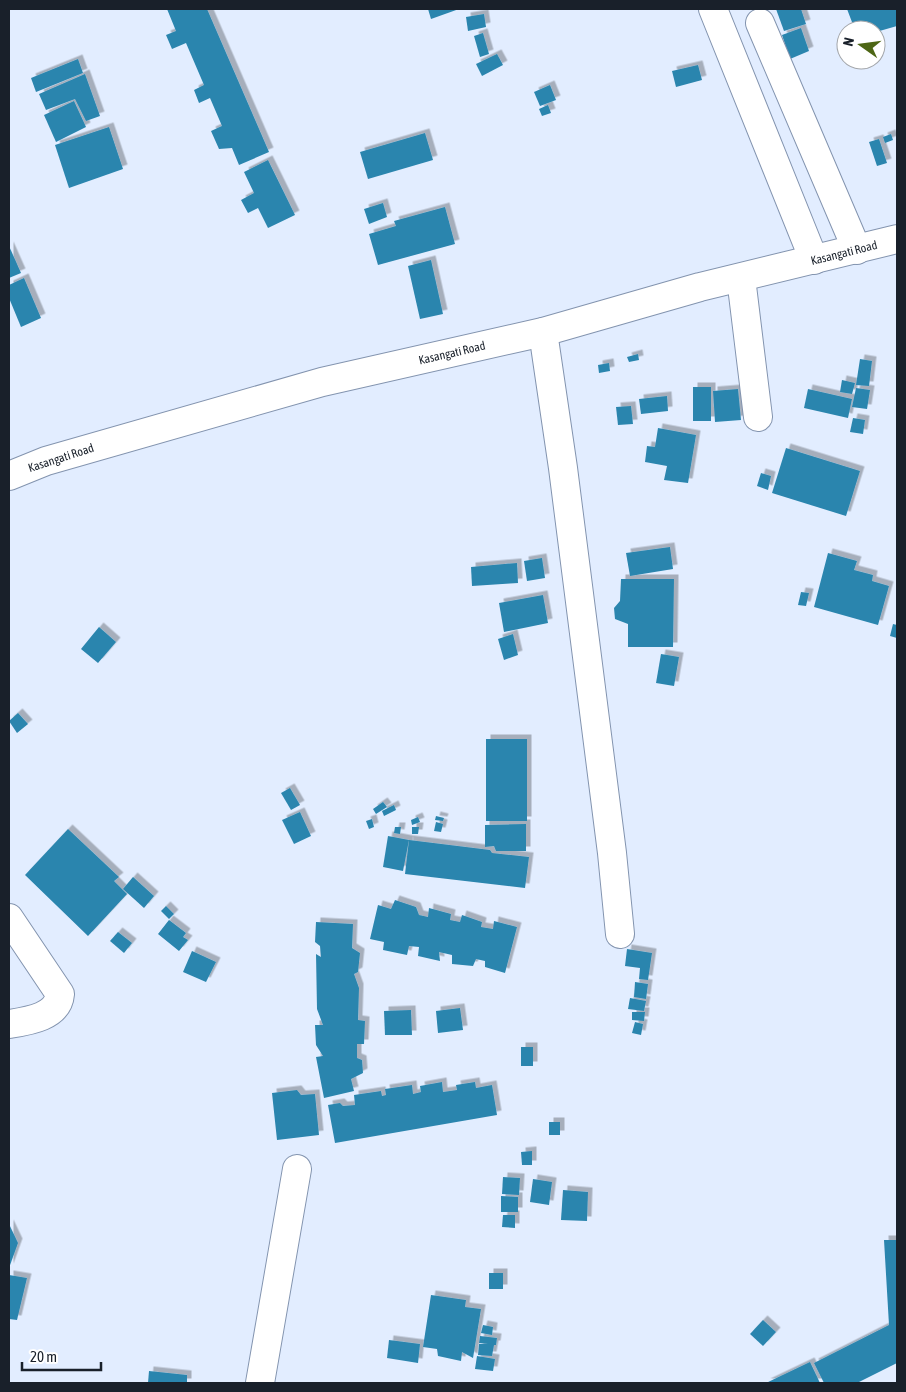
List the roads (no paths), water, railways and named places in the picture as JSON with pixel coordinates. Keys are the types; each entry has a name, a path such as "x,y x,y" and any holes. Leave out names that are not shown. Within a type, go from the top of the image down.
{"street":[{"path":"713,9 814,260"},
{"path":"760,23 858,250"},
{"name":"Kasangati Road","path":"9,476 55,458 322,382 542,332 700,287 897,239"},
{"path":"741,278 758,417"},
{"path":"542,332 563,468 611,843 620,934"},
{"path":"9,918 60,994 60,1001 55,1008 45,1015 9,1024"},
{"path":"260,1383 297,1169"}]}
